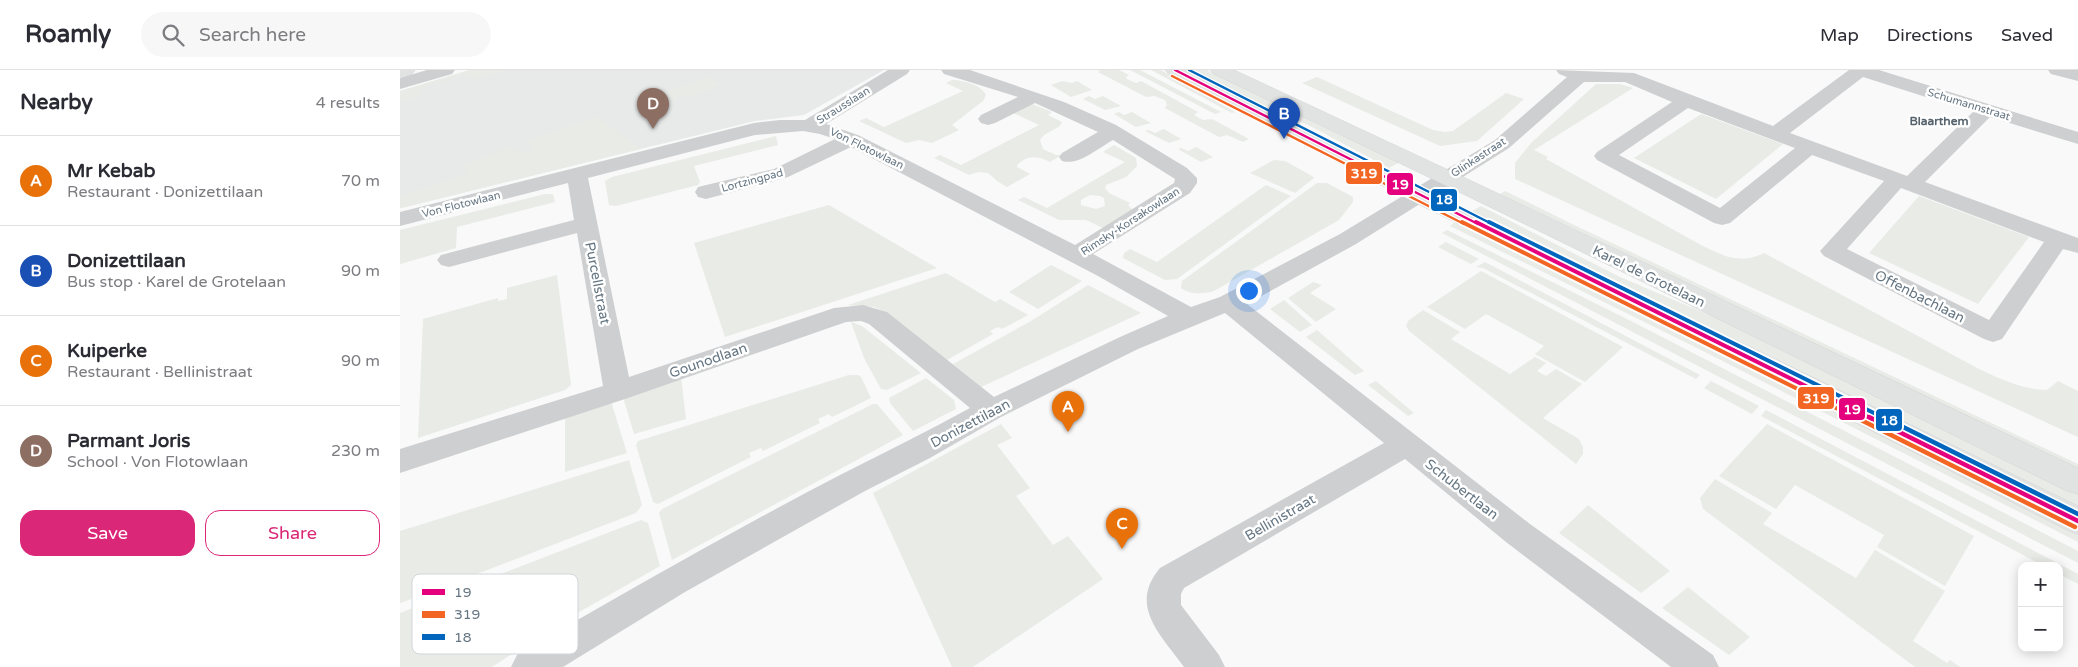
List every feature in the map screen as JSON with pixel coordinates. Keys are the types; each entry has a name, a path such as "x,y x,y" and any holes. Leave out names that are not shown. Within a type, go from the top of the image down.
{"main road":[{"path":"400,72 406,70"},
{"name":"Karel de Grotelaan","path":"1175,70 1418,195 1667,316 2078,522"},
{"name":"Karel de Grotelaan","path":"1220,70 1448,176 1686,294 2078,482"}],"street":[{"path":"400,84 446,70"},
{"name":"Strausslaan","path":"810,125 901,70"},
{"name":"Rimsky-Korsakowlaan","path":"950,70 1072,112 1149,152 1184,175 1186,183 1182,188 1076,256"},
{"path":"1776,134 1860,70"},
{"name":"Schumannstraat","path":"1860,70 2078,138"},
{"path":"2056,70 2078,76"},
{"name":"Glinkastraat","path":"1418,195 1502,144 1541,108 1573,73"},
{"name":"Offenbachlaan","path":"1573,73 1631,74 1686,101 1809,146 2068,243 1993,333 1832,251 1904,182"},
{"path":"988,119 1033,97"},
{"path":"1686,101 1604,156 1722,218 1809,146"},
{"path":"1904,182 1987,110"},
{"name":"Von Flotowlaan","path":"400,219 754,129 786,125 810,125 831,129 1158,298 1188,316"},
{"path":"1069,157 1112,132"},
{"name":"Lortzingpad","path":"706,192 781,173 850,139"},
{"name":"Purcellstraat","path":"577,175 618,391"},
{"name":"Donizettilaan","path":"578,638 673,582 854,482 919,450 991,410 1129,343 1188,316 1229,303 1348,239 1418,195"},
{"path":"449,260 586,224"},
{"name":"Schubertlaan","path":"1229,303 1405,445 1518,533 1700,667"},
{"name":"Gounodlaan","path":"400,461 618,391 843,314 863,313 878,318 991,410"},
{"name":"Bellinistraat","path":"1206,667 1165,612 1162,604 1163,596 1172,578 1405,445"},
{"name":"Donizettilaan","path":"530,667 552,654"}],"shaded area":[{"path":"470,70 884,70 804,115 755,121 400,208 400,91"},
{"path":"470,70 507,70 477,79 466,75 419,89 422,92 419,93 422,96 400,103 400,91"},
{"path":"1100,70 1119,70 1129,75 1126,77 1127,79 1136,83 1141,81 1198,112 1194,115 1203,120 1212,119 1249,139 1243,142 1227,135 1219,137 1165,108 1167,105 1165,100 1154,96 1146,97 1098,72"},
{"path":"1130,70 1140,70 1221,112 1215,114"},
{"path":"1151,70 1161,70 1235,112 1232,113"},
{"path":"1187,70 1207,70 1400,162 1389,168 1312,127"},
{"path":"707,77 722,85 691,97 680,95 675,100 654,108 646,108 648,106 637,102"},
{"path":"1317,77 1433,130 1445,132 1453,131 1506,93 1524,99 1477,141 1440,146 1302,83"},
{"path":"952,80 976,86 984,91 986,95 983,101 952,125 959,130 932,143 919,140 906,143 859,121 866,118 884,127 963,91 946,83"},
{"path":"1062,81 1072,83 1077,81 1092,90 1071,97 1051,85"},
{"path":"1596,84 1620,84 1633,88 1534,150 1548,157 1546,159 1701,245 1724,256 1739,259 1755,257 1764,253 1996,377 2021,386 2047,390 2058,381 2078,391 2078,437 1515,179 1515,163 1531,143"},
{"path":"1089,96 1095,99 1103,96 1121,106 1105,110 1083,99"},
{"path":"1032,104 1052,112 1048,115 1062,122 1060,126 1044,135 1040,140 1043,149 1056,155 1062,155 1050,162 1034,157 1022,161 1017,167 1030,174 1007,187 988,173 978,172 969,175 934,158 940,155 961,165 1039,125 1011,112"},
{"path":"1119,112 1124,115 1132,112 1151,123 1136,127 1114,114"},
{"path":"1701,114 1783,144 1716,199 1634,158"},
{"path":"597,116 640,149 402,208 400,206 400,197 468,173 460,165 511,147 520,152 528,151 533,147 527,141"},
{"path":"1163,129 1181,139 1169,143 1145,131 1149,130 1155,133"},
{"path":"776,136 778,145 694,166 700,182 698,185 616,206 609,205 605,181 612,177"},
{"path":"1114,145 1136,158 1137,166 1126,177 1106,185 1105,188 1109,193 1130,203 1128,205 1134,211 1105,229 1086,220 1059,220 1018,200 1024,197 1047,208 1125,162 1103,152","holes":["1090,195 1104,198 1105,206 1096,209 1081,205 1081,200"]},
{"path":"1196,147 1213,157 1201,162 1178,149 1181,148 1188,151"},
{"path":"1274,160 1285,161 1314,178 1295,193 1250,173"},
{"path":"1317,183 1327,183 1353,197 1353,202 1339,220 1214,291 1197,293 1181,288 1182,281"},
{"path":"1266,185 1291,196 1177,279 1165,280 1123,258 1124,253 1130,249 1157,262"},
{"path":"1505,191 2078,464 2078,472 1500,194"},
{"path":"545,194 553,194 555,202 457,227 456,248 400,264 400,230"},
{"path":"1919,196 2029,237 1978,304 1869,253"},
{"path":"829,205 937,268 725,337 694,243"},
{"path":"1481,206 1620,277 1721,320 2078,493 2078,511 1469,213"},
{"path":"1455,222 1556,270 2078,533 2078,542 1699,349 1450,226"},
{"path":"1447,230 1629,320 2078,551 2078,563 1442,233"},
{"path":"1446,242 1479,259 1471,264 1438,247"},
{"path":"1485,262 1700,375 1696,379 1483,268 1476,267"},
{"path":"1051,265 1082,281 1038,309 1009,292"},
{"path":"1481,271 1623,347 1585,382 1535,354 1544,346 1486,314 1465,329 1427,307"},
{"path":"946,273 995,302 1000,299 1028,315 1002,329 998,327 990,331 993,334 947,360 884,311 874,307 848,305"},
{"path":"557,275 571,385 565,390 418,438 423,319 498,298 498,301 507,299 507,288"},
{"path":"1313,282 1322,285 1310,293 1336,309 1316,322 1288,298"},
{"path":"1088,285 1141,313 981,387 953,364 1031,321"},
{"path":"1284,300 1312,325 1300,332 1270,309"},
{"path":"1423,310 1460,332 1451,339 1510,374 1535,357 1546,363 1537,371 1546,376 1556,369 1582,384 1543,418 1579,439 1583,447 1583,454 1576,464 1409,331 1406,326 1408,321"},
{"path":"851,322 862,326 921,373 887,390 881,389 864,358"},
{"path":"1317,330 1364,371 1355,375 1306,337"},
{"path":"849,375 861,377 871,398 832,417 829,414 818,419 820,423 763,451 761,448 749,453 751,457 658,504 653,502 636,445 638,441"},
{"path":"681,377 686,419 634,434 623,397"},
{"path":"926,378 954,400 956,409 913,431 890,403 889,398"},
{"path":"1376,381 1414,413 1408,416 1368,385"},
{"path":"1711,381 1759,406 1752,414 1704,388"},
{"path":"611,401 627,453 565,472 565,417"},
{"path":"873,404 877,404 903,435 672,560 659,513 662,509"},
{"path":"1766,410 2055,562 2036,562 1761,416"},
{"path":"1001,424 1012,438 997,445 1030,488 1016,496 1053,545 1068,536 1103,579 973,667 952,667 873,493"},
{"path":"1767,424 1974,536 1945,586 1877,547 1884,535 1795,485 1776,509 1719,476"},
{"path":"629,460 642,505 636,513 477,574 412,574 412,599 400,603 400,531"},
{"path":"1715,479 1772,513 1763,524 1856,578 1875,550 1945,591 1913,641 1947,663 1950,660 1960,667 1915,667 1703,509 1700,498"},
{"path":"1588,505 1670,571 1641,593 1559,533"},
{"path":"641,520 648,523 660,566 578,613 578,574 501,574"},
{"path":"2063,566 2078,574 2078,584 2063,576"},
{"path":"1688,587 1750,637 1729,655 1662,608"},
{"path":"412,608 412,654 512,654 492,667 400,667 400,613"}],"transit line":[{"name":"19","path":"1175,70 1513,241 2078,521"},
{"name":"18","path":"1189,70 1521,238 2078,514"},
{"name":"319","path":"1172,76 2075,527"}],"place":[{"name":"Parmant Joris","path":"653,129"},
{"name":"Donizettilaan","path":"1284,139"},
{"name":"Mr Kebab","path":"1068,432"},
{"name":"Kuiperke","path":"1122,549"}],"district":[{"name":"Blaarthem","path":"1939,121"}]}
